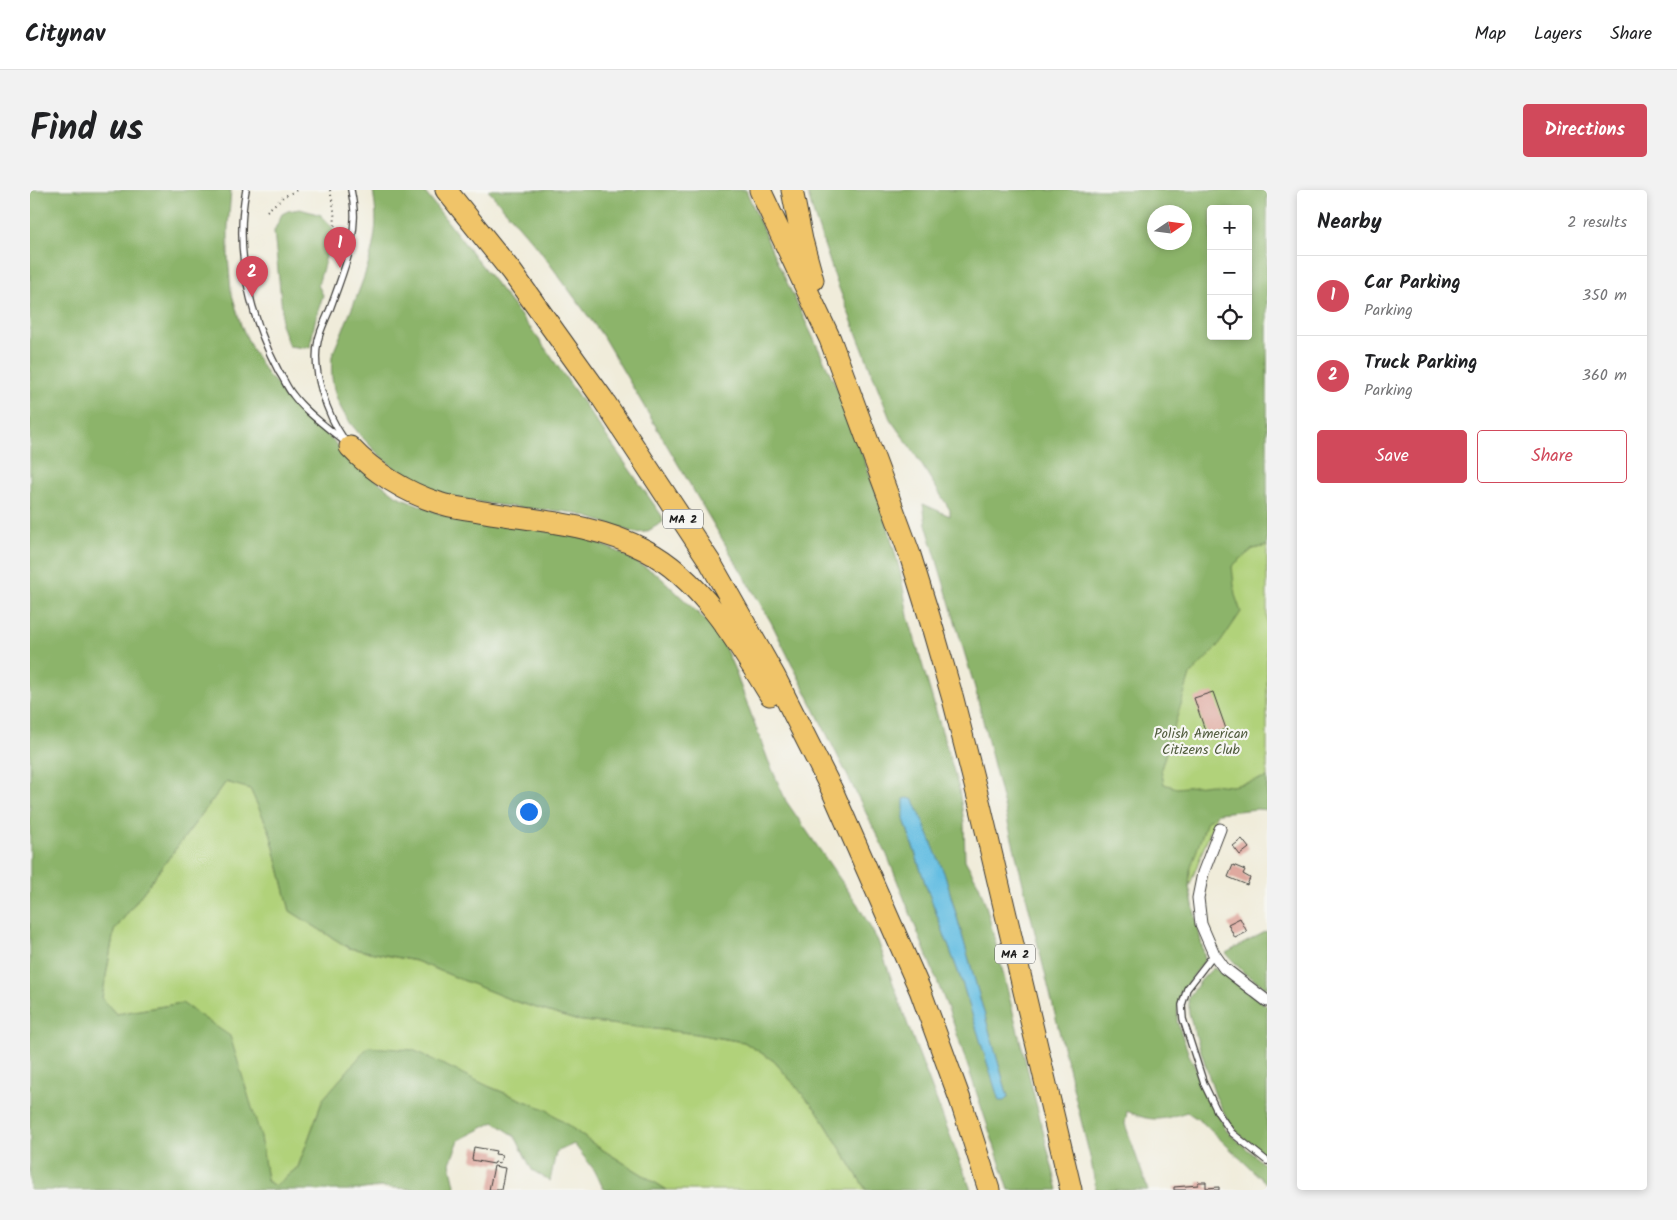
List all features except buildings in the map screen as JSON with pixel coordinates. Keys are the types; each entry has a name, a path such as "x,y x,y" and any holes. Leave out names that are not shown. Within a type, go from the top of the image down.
{"highway":[{"name":"MA 2","path":"446,190 543,314 675,506 744,619 806,736 882,901 934,1026 989,1190"},
{"name":"MA 2","path":"760,190 830,339 910,555 938,646 980,805 1071,1190"},
{"path":"792,190 802,240 830,339"},
{"path":"350,447 358,456 395,483 440,504 596,530 647,550 668,565 707,601 756,673 837,801"}],"street":[{"path":"1220,829 1203,873 1198,898 1201,924 1214,954 1224,968 1267,1002"}],"lane":[{"path":"246,190 243,222 243,260 258,326 292,395 350,447"},
{"path":"350,447 340,433 326,404 316,359 318,341 353,234 354,218 351,190"},
{"path":"1214,954 1187,989 1182,1005 1183,1019 1204,1084 1218,1113 1232,1134 1267,1161"}],"path":[{"path":"267,211 283,197 297,190"},
{"path":"330,190 335,226"}],"green space":[{"path":"30,190 231,190 228,257 231,291 241,325 252,349 267,374 360,468 397,496 441,514 582,537 619,552 657,574 718,632 786,801 858,905 878,941 910,1031 971,1190 866,1190 818,1112 774,1061 744,1042 690,1033 575,1020 514,1001 416,961 349,948 290,911 270,832 250,789 226,782 114,931 102,998 116,1014 182,1003 230,1036 261,1137 267,1181 275,1186 298,1167 323,1099 368,1047 413,1050 490,1087 547,1110 595,1145 667,1190 606,1190 603,1188 595,1171 574,1144 556,1152 550,1181 532,1170 515,1136 494,1122 459,1140 450,1163 456,1190 380,1187 355,1190 30,1190"},
{"path":"373,190 423,190 538,338 662,516 663,522 646,532 635,533 574,513 476,502 436,491 400,472 382,457 355,429 342,411 334,391 332,356 357,295 373,247 376,222"},
{"path":"488,190 746,190 773,253 839,392 885,516 901,575 908,616 959,789 964,823 965,860 979,885 987,909 1058,1190 1009,1190 952,1019 887,855 771,622 602,335 538,248","holes":["904,819 945,875 1008,1097 999,1100 962,982 925,883"]},
{"path":"807,190 1267,190 1267,546 1253,549 1232,566 1235,595 1241,612 1218,646 1190,675 1161,769 1164,784 1177,788 1211,784 1232,786 1267,778 1267,810 1257,809 1218,813 1207,821 1190,870 1189,887 1205,960 1179,995 1177,1021 1189,1055 1226,1130 1267,1167 1267,1184 1202,1122 1187,1112 1170,1117 1151,1119 1127,1111 1125,1124 1148,1190 1096,1190 1091,1161 975,688 926,524 923,504 950,516 950,510 913,451 890,419 837,283"},
{"path":"300,209 321,215 334,229 318,285 323,295 310,347 305,348 289,346 281,324 282,310 274,231 282,214"},
{"name":"Polish American Citizens Club","path":"1200,525 1253,549 1267,546 1267,805 1253,791 1217,813 1189,887 1205,960 1135,720"},
{"path":"226,782 250,788 270,832 290,911 349,948 416,961 514,1001 575,1020 690,1033 744,1042 774,1061 818,1112 866,1190 667,1190 595,1145 547,1110 490,1087 323,1099 298,1167 275,1186 267,1181 261,1137 182,1003 116,1014 102,998 114,931"},
{"path":"1267,931 1267,988 1245,974 1226,953"},
{"path":"1213,968 1267,1006 1267,1156 1239,1134 1228,1121 1215,1095 1189,1014 1188,998"}],"water":[{"path":"904,799 914,800 945,875 1008,1097 1004,1101 999,1101 962,982 925,883 904,819"}],"place":[{"name":"Car Parking","path":"340,268"},
{"name":"Truck Parking","path":"252,297"}]}
